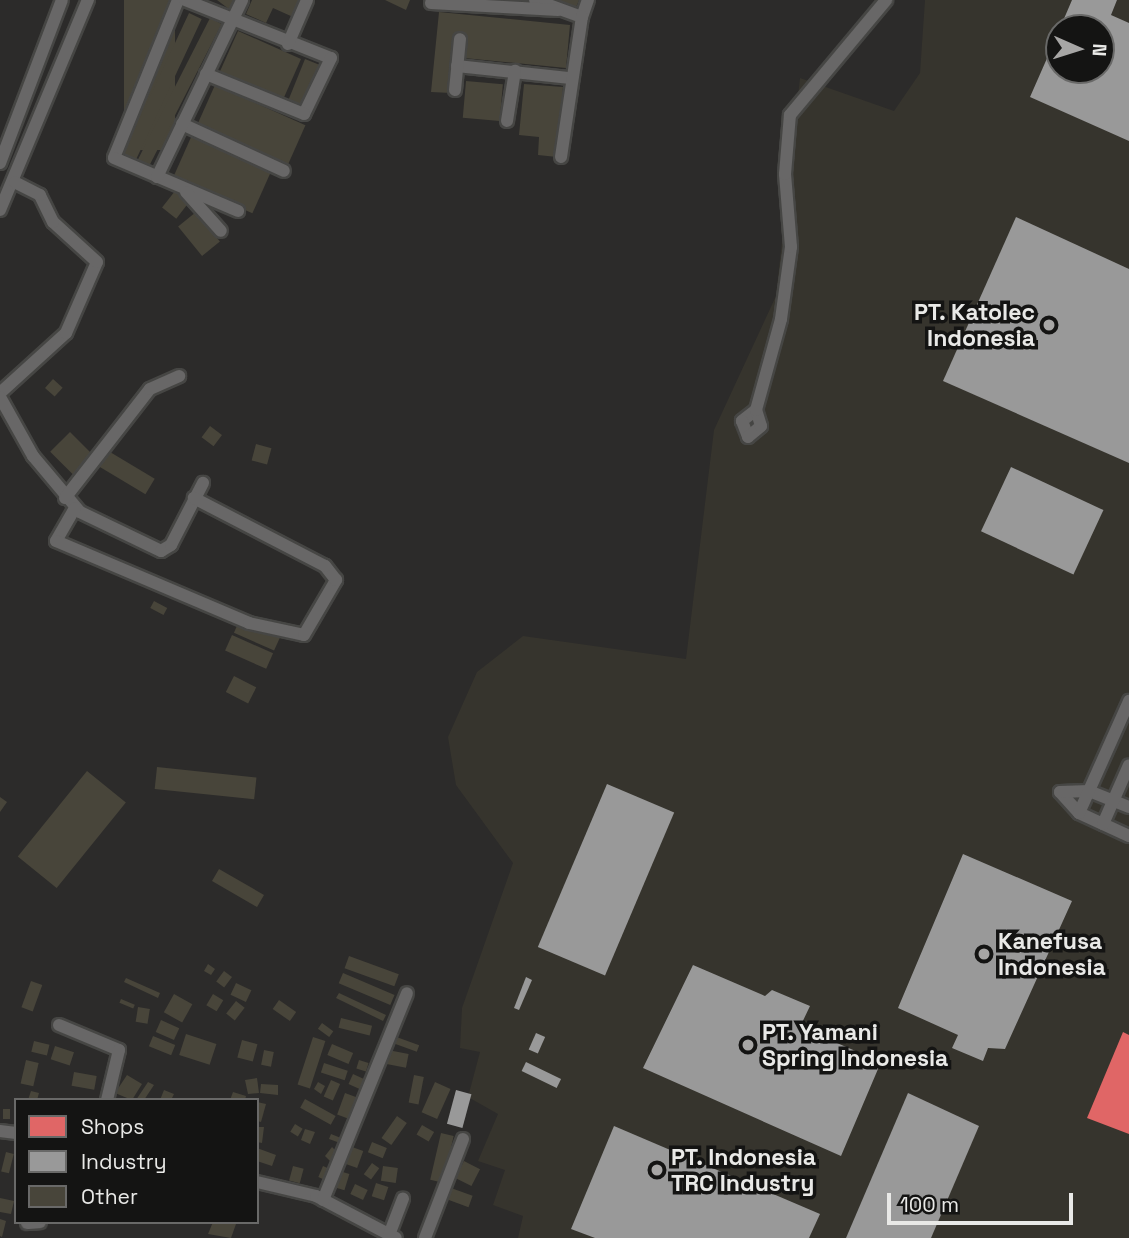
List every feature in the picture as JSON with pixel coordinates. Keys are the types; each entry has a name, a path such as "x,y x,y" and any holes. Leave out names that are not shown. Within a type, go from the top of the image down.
{"street":[{"path":"23,167 2,160 62,0"},
{"path":"0,210 23,167 88,0"},
{"path":"178,0 114,155 119,163 238,211"},
{"path":"185,0 288,44 330,56 304,114 206,74"},
{"path":"157,177 242,0"},
{"path":"288,44 307,0"},
{"path":"535,0 582,17"},
{"path":"561,157 570,78 588,0"},
{"path":"756,411 781,319 791,247 785,174 790,115 828,62 886,0"},
{"path":"431,3 558,10"},
{"path":"455,90 460,39"},
{"path":"457,66 570,78"},
{"path":"507,121 515,71"},
{"path":"181,124 284,171"},
{"path":"15,182 40,195 53,222 97,262 66,333 0,395 65,498 75,508 164,552 203,483"},
{"path":"182,188 221,231"},
{"path":"65,498 150,389 179,376"},
{"path":"75,508 56,541 249,622 304,635 337,580 325,566 194,498"},
{"path":"1079,813 1129,701"},
{"path":"1103,824 1129,765"},
{"path":"1129,807 1089,791 1059,792 1079,813 1129,835"},
{"path":"323,1199 407,993"},
{"path":"59,1025 119,1051 107,1098"},
{"path":"425,1238 463,1139"},
{"path":"259,1183 323,1199 392,1237 403,1199"}],"shaded area":[{"path":"925,0 1129,0 1129,1238 518,1238 523,1216 493,1205 505,1170 478,1161 498,1114 468,1097 480,1052 460,1048 462,1008 513,863 456,785 448,737 477,672 523,636 686,659 714,430 776,296 800,78 894,111 920,73"}],"building: Shops":[{"path":"1123,1032 1129,1035 1129,1134 1087,1118"}],"building: Industry":[{"path":"1072,0 1117,0 1111,14 1066,14"},
{"path":"1115,17 1129,23 1129,141 1030,97 1045,63 1045,84 1115,84"},
{"name":"PT. Katolec Indonesia","path":"1016,217 1129,269 1129,463 943,381"},
{"path":"1011,467 1103,510 1073,574 981,531"},
{"path":"607,784 674,813 605,975 538,947"},
{"name":"Kanefusa Indonesia","path":"963,854 1072,901 1005,1049 988,1048 983,1061 952,1048 958,1035 898,1008"},
{"name":"PT. Yamani Spring Indonesia","path":"693,965 765,996 772,990 810,1006 800,1027 881,1062 841,1156 643,1068"},
{"path":"526,977 532,980 519,1010 514,1008"},
{"path":"536,1033 545,1037 538,1054 529,1049"},
{"path":"526,1062 561,1079 557,1088 522,1071"},
{"path":"456,1090 471,1094 462,1128 447,1124"},
{"path":"908,1093 979,1126 931,1238 846,1238"},
{"name":"PT. Indonesia TRC Industry","path":"614,1126 820,1214 809,1238 595,1238 571,1229"}],"building: Other":[{"path":"124,0 175,0 175,150 124,150"},
{"path":"217,0 240,0 234,13"},
{"path":"252,0 301,0 293,17 273,8 266,23 246,14"},
{"path":"385,0 410,0 406,10"},
{"path":"551,0 579,0 575,10"},
{"path":"439,12 570,25 566,68 464,58 451,93 431,92"},
{"path":"189,13 202,19 135,162 122,156"},
{"path":"210,18 222,24 149,166 138,160"},
{"path":"238,31 301,59 283,100 220,72"},
{"path":"305,59 320,65 302,109 287,104"},
{"path":"466,81 503,84 500,121 463,118"},
{"path":"524,84 563,87 557,157 538,155 539,137 519,135"},
{"path":"215,85 305,125 287,166 197,126"},
{"path":"192,135 271,170 252,213 173,178"},
{"path":"175,191 189,202 176,219 162,208"},
{"path":"196,212 220,242 202,256 178,226"},
{"path":"53,379 63,388 55,397 45,388"},
{"path":"210,426 222,435 214,446 202,437"},
{"path":"70,432 94,456 74,476 50,452"},
{"path":"256,444 271,448 267,465 252,460"},
{"path":"105,449 155,479 145,494 96,464"},
{"path":"154,601 167,608 163,615 150,608"},
{"path":"240,619 280,637 274,651 234,633"},
{"path":"232,635 273,653 266,669 225,651"},
{"path":"234,676 256,687 248,703 226,692"},
{"path":"157,767 256,777 254,799 155,789"},
{"path":"87,771 126,802 57,888 18,856"},
{"path":"0,797 7,802 0,812"},
{"path":"219,869 264,895 257,907 212,881"},
{"path":"349,956 399,974 394,986 345,968"},
{"path":"208,964 215,969 211,975 204,971"},
{"path":"224,971 232,977 224,987 216,981"},
{"path":"343,973 395,995 390,1005 339,983"},
{"path":"126,978 160,993 158,998 124,982"},
{"path":"31,981 42,985 33,1011 21,1007"},
{"path":"236,983 251,990 246,1002 231,995"},
{"path":"339,993 386,1015 383,1021 336,998"},
{"path":"174,994 192,1004 182,1023 164,1012"},
{"path":"213,994 223,1000 217,1011 206,1005"},
{"path":"121,999 135,1005 133,1009 119,1003"},
{"path":"279,1000 296,1012 290,1021 273,1009"},
{"path":"236,1001 245,1008 235,1020 226,1014"},
{"path":"138,1007 150,1009 148,1024 136,1022"},
{"path":"341,1018 372,1026 370,1035 339,1028"},
{"path":"161,1020 179,1028 174,1040 156,1032"},
{"path":"322,1023 333,1031 329,1037 318,1029"},
{"path":"186,1034 216,1044 210,1065 179,1055"},
{"path":"391,1035 419,1045 417,1052 389,1042"},
{"path":"153,1036 175,1045 171,1055 149,1046"},
{"path":"313,1037 325,1041 310,1089 298,1085"},
{"path":"242,1040 257,1044 253,1062 237,1057"},
{"path":"34,1041 50,1045 47,1056 31,1052"},
{"path":"332,1044 353,1053 348,1064 327,1055"},
{"path":"55,1046 74,1052 70,1065 51,1059"},
{"path":"264,1050 274,1052 271,1067 261,1065"},
{"path":"388,1050 409,1054 406,1068 385,1064"},
{"path":"26,1060 39,1063 33,1086 21,1083"},
{"path":"359,1060 369,1063 366,1072 356,1069"},
{"path":"324,1063 348,1071 345,1080 321,1073"},
{"path":"74,1072 97,1076 94,1090 72,1086"},
{"path":"353,1074 364,1079 359,1089 349,1084"},
{"path":"127,1075 142,1084 133,1098 115,1093"},
{"path":"414,1075 424,1077 418,1104 409,1102"},
{"path":"257,1078 259,1093 248,1094 245,1080"},
{"path":"331,1080 340,1084 333,1101 324,1096"},
{"path":"148,1082 154,1085 145,1098 137,1098"},
{"path":"318,1082 325,1086 321,1094 314,1089"},
{"path":"435,1082 451,1089 437,1119 422,1112"},
{"path":"261,1084 278,1085 278,1095 260,1093"},
{"path":"164,1090 174,1094 172,1098 161,1098"},
{"path":"31,1091 39,1093 38,1098 29,1098"},
{"path":"233,1092 246,1096 246,1098 231,1098"},
{"path":"345,1093 359,1098 351,1120 337,1115"},
{"path":"305,1099 336,1116 331,1125 300,1108"},
{"path":"259,1102 266,1104 259,1122"},
{"path":"3,1109 10,1109 10,1119 3,1119"},
{"path":"397,1116 407,1123 391,1145 382,1138"},
{"path":"295,1124 303,1129 298,1136 290,1132"},
{"path":"422,1125 434,1132 429,1142 416,1135"},
{"path":"259,1127 264,1127 262,1143 259,1142"},
{"path":"305,1129 315,1132 310,1144 301,1140"},
{"path":"441,1133 454,1136 443,1183 430,1180"},
{"path":"331,1134 341,1138 340,1143 329,1139"},
{"path":"372,1142 387,1148 383,1158 368,1152"},
{"path":"332,1147 339,1154 331,1162 325,1156"},
{"path":"352,1147 363,1151 357,1168 346,1164"},
{"path":"259,1149 276,1155 272,1166 259,1162"},
{"path":"6,1152 14,1154 9,1173 1,1171"},
{"path":"464,1161 480,1169 471,1186 455,1178"},
{"path":"372,1163 379,1168 371,1180 364,1174"},
{"path":"293,1166 304,1169 300,1183 289,1180"},
{"path":"323,1166 330,1169 326,1180 318,1177"},
{"path":"383,1166 398,1168 396,1183 381,1181"},
{"path":"336,1170 349,1174 344,1190 331,1186"},
{"path":"376,1183 388,1187 384,1200 372,1196"},
{"path":"355,1184 368,1190 363,1200 350,1194"},
{"path":"451,1188 473,1196 469,1207 447,1199"},
{"path":"0,1198 14,1201 11,1214 0,1212"},
{"path":"0,1219 6,1221 2,1237 0,1236"},
{"path":"212,1224 236,1224 231,1238 208,1234"}],"place":[{"name":"PT. Katolec Indonesia","path":"1049,325"},
{"name":"Kanefusa Indonesia","path":"984,954"},
{"name":"PT. Yamani Spring Indonesia","path":"748,1045"},
{"name":"PT. Indonesia TRC Industry","path":"657,1170"}]}
